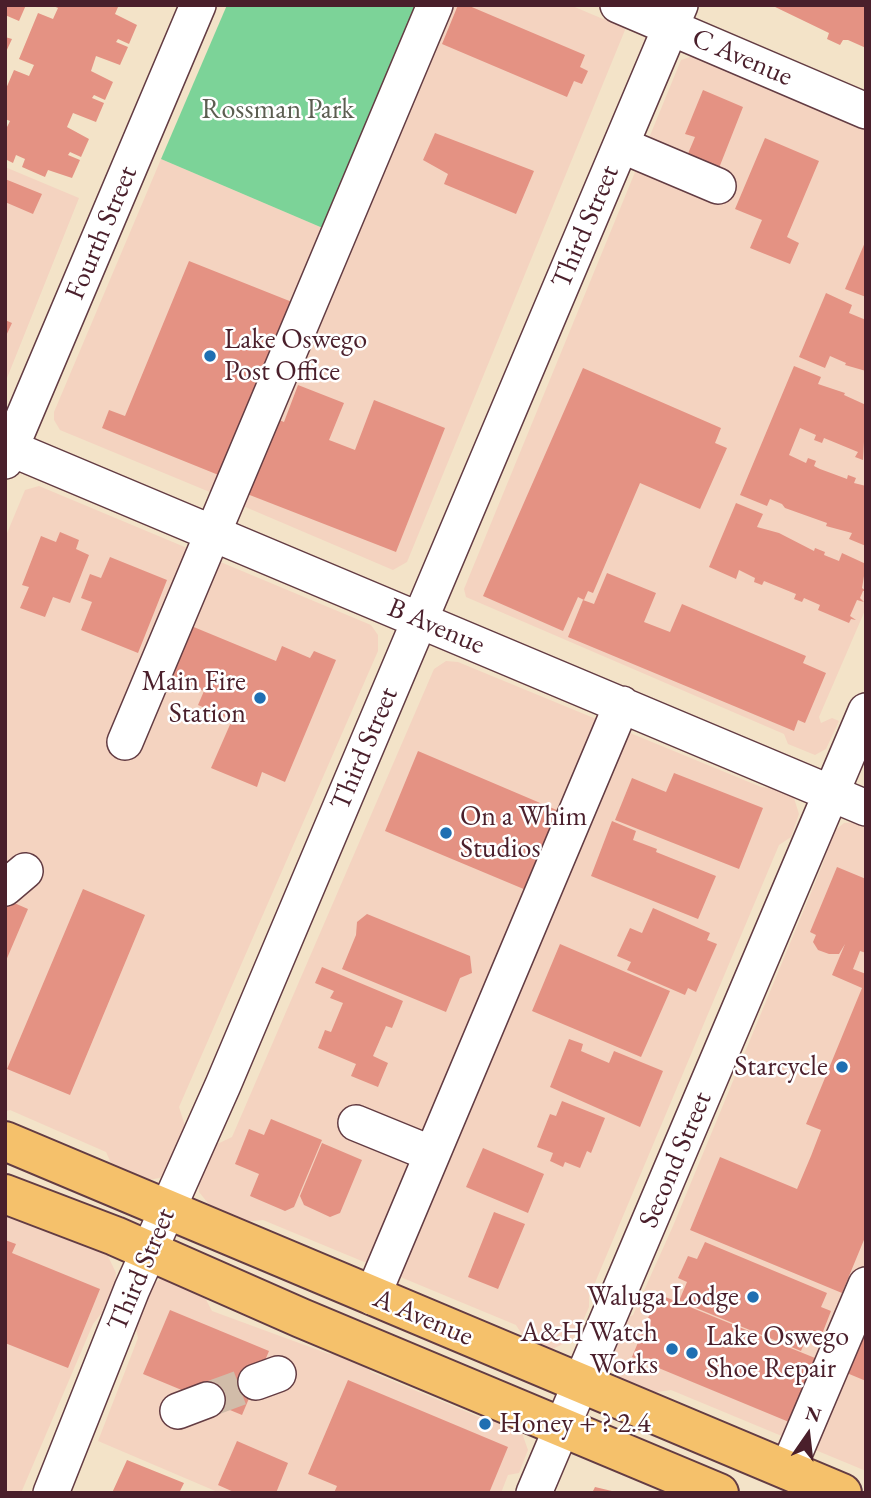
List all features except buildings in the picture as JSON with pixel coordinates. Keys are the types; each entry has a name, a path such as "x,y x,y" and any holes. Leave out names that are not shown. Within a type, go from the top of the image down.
{"main road":[{"name":"A Avenue","path":"5,1141 842,1493"},
{"name":"A Avenue","path":"5,1194 149,1251 719,1493"}],"street":[{"name":"Fourth Street","path":"7,452 198,5"},
{"path":"125,742 435,5"},
{"name":"C Avenue","path":"618,5 675,16 866,111"},
{"name":"Third Street","path":"51,1493 149,1251 675,16"},
{"path":"621,145 718,186"},
{"name":"B Avenue","path":"7,452 212,533 866,808"},
{"path":"372,1297 622,704"},
{"name":"Second Street","path":"534,1493 866,711"},
{"path":"356,1123 432,1154"},
{"path":"787,1471 866,1285"}],"shaded area":[{"path":"445,5 570,5 603,19 612,16 621,20 625,30 407,562 393,570 236,503"},
{"path":"696,55 866,128 866,608 819,717 821,723 832,718 839,721 826,749 815,755 788,744 784,734 466,597 464,589 681,60"},
{"path":"161,159 325,229 217,495 60,430 54,420 54,412"},
{"path":"5,167 79,198 5,383"},
{"path":"39,486 371,625 378,635 378,651 179,1107 187,1132 163,1177 150,1180 111,1163 106,1152 10,1110 5,1112 5,538 25,490"},
{"path":"446,661 458,662 761,787 781,789 793,795 799,814 791,837 779,845 589,1297 589,1307 579,1330 572,1340 550,1350 525,1339 516,1325 263,1220 244,1222 212,1208 199,1192 199,1178 213,1146 232,1137 434,669"},
{"path":"857,822 866,826 866,1471 671,1390 650,1393 621,1381 614,1365 614,1349 624,1320 633,1315 673,1226 822,866 833,832 844,823"},
{"path":"5,1211 93,1245 107,1254 116,1273 115,1286 105,1309 93,1324 21,1493 5,1493"},
{"path":"161,1279 174,1280 202,1292 212,1311 329,1354 344,1351 365,1360 371,1372 484,1419 497,1415 512,1422 522,1433 528,1450 519,1473 508,1475 501,1493 220,1493 98,1441 138,1338 134,1319 149,1287"}],"green space":[{"name":"Rossman Park","path":"227,5 417,5 325,229 161,159"}],"tunnel":[{"path":"207,1400 256,1382"}],"place":[{"name":"Lake Oswego Post Office","path":"210,356"},
{"name":"Main Fire Station","path":"260,698"},
{"name":"On a Whim Studios","path":"446,833"},
{"name":"Starcycle","path":"842,1067"},
{"name":"Waluga Lodge","path":"753,1297"},
{"name":"A&H Watch Works","path":"672,1349"},
{"name":"Lake Oswego Shoe Repair","path":"692,1353"},
{"name":"Honey + ? 2.4","path":"485,1424"}]}
